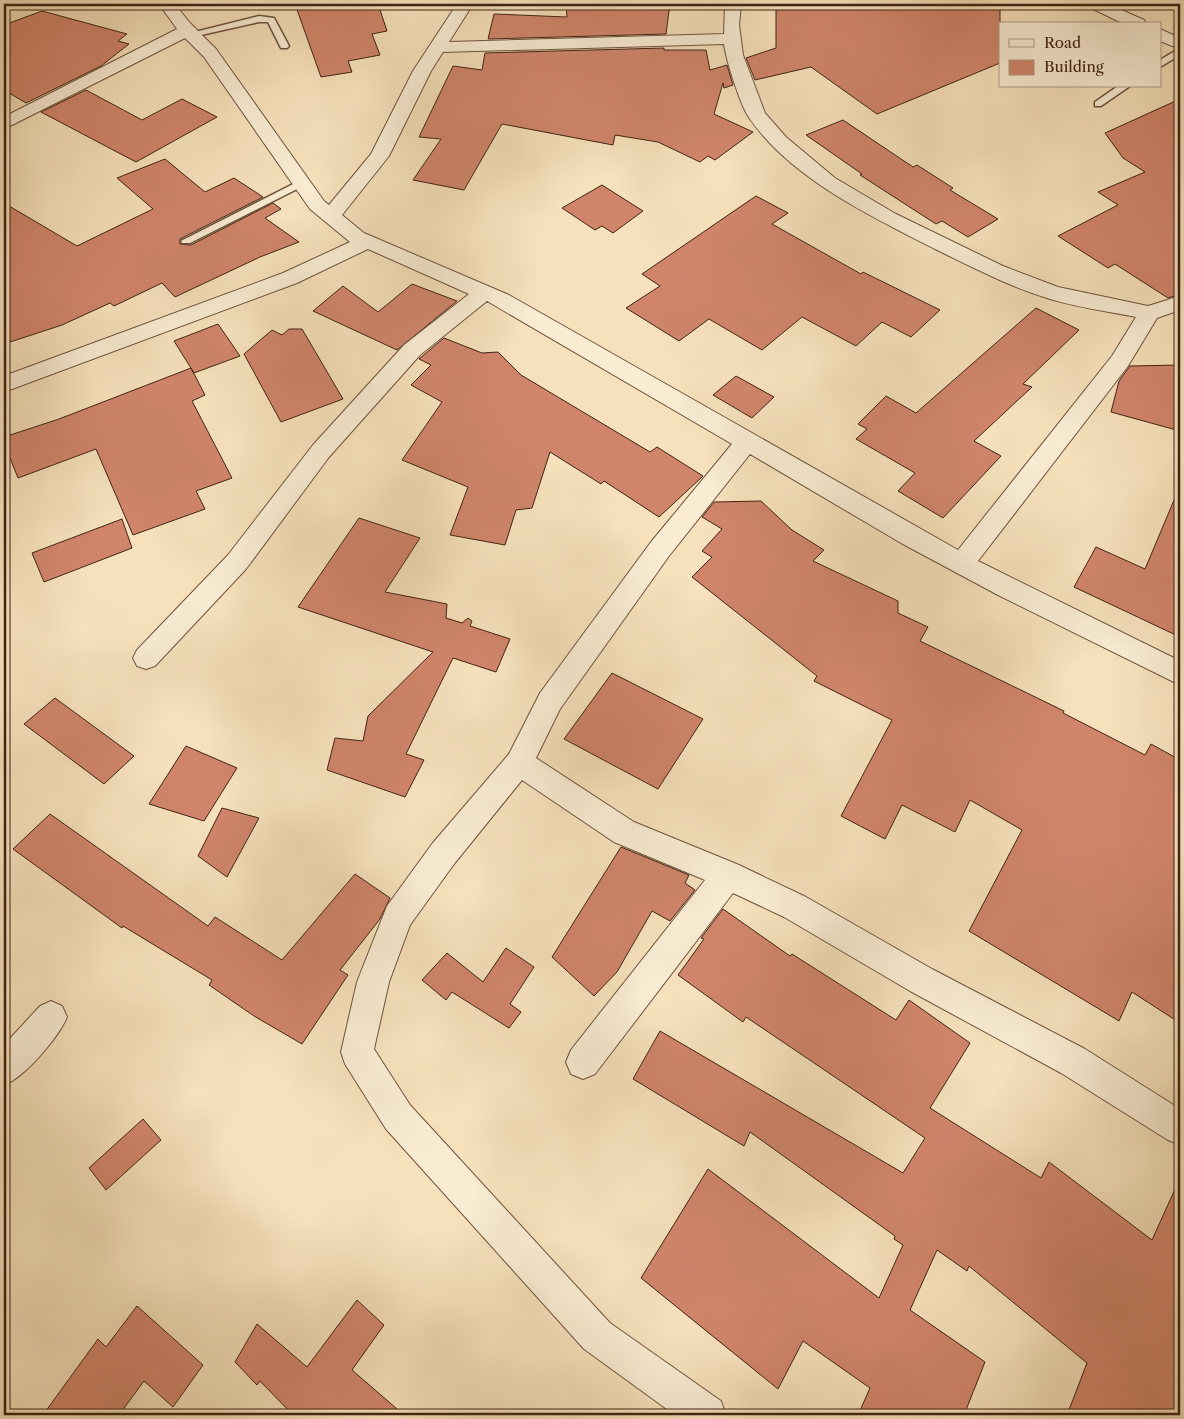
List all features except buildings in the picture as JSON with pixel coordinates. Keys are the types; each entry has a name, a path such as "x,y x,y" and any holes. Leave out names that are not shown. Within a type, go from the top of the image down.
{"street":[{"path":"168,4 190,32 210,53 317,205 366,242 485,292 748,441 827,490 962,563 1180,674"},
{"path":"331,216 380,156 422,71 465,4"},
{"path":"733,4 734,55 756,114 779,141 828,182 889,218 996,271 1053,293 1149,313 1180,303"},
{"path":"1095,4 1134,22"},
{"path":"4,124 190,32"},
{"path":"1162,35 1180,44"},
{"path":"439,47 733,39"},
{"path":"4,384 290,278 366,242"},
{"path":"146,658 237,562 321,451 412,350 485,292"},
{"path":"962,563 1120,360 1149,313"},
{"path":"707,1415 597,1336 398,1117 357,1052 373,982 398,916 443,854 519,763 550,701 660,549 748,441"},
{"path":"519,763 624,832 728,875 795,907 921,980 1073,1061 1180,1128"},
{"path":"583,1062 728,875"},
{"path":"4,1068 51,1017"}],"lane":[{"path":"190,32 259,19 271,20 284,46"},
{"path":"1162,63 1180,52"},
{"path":"1098,104 1122,88"},
{"path":"186,242 301,183"}]}
